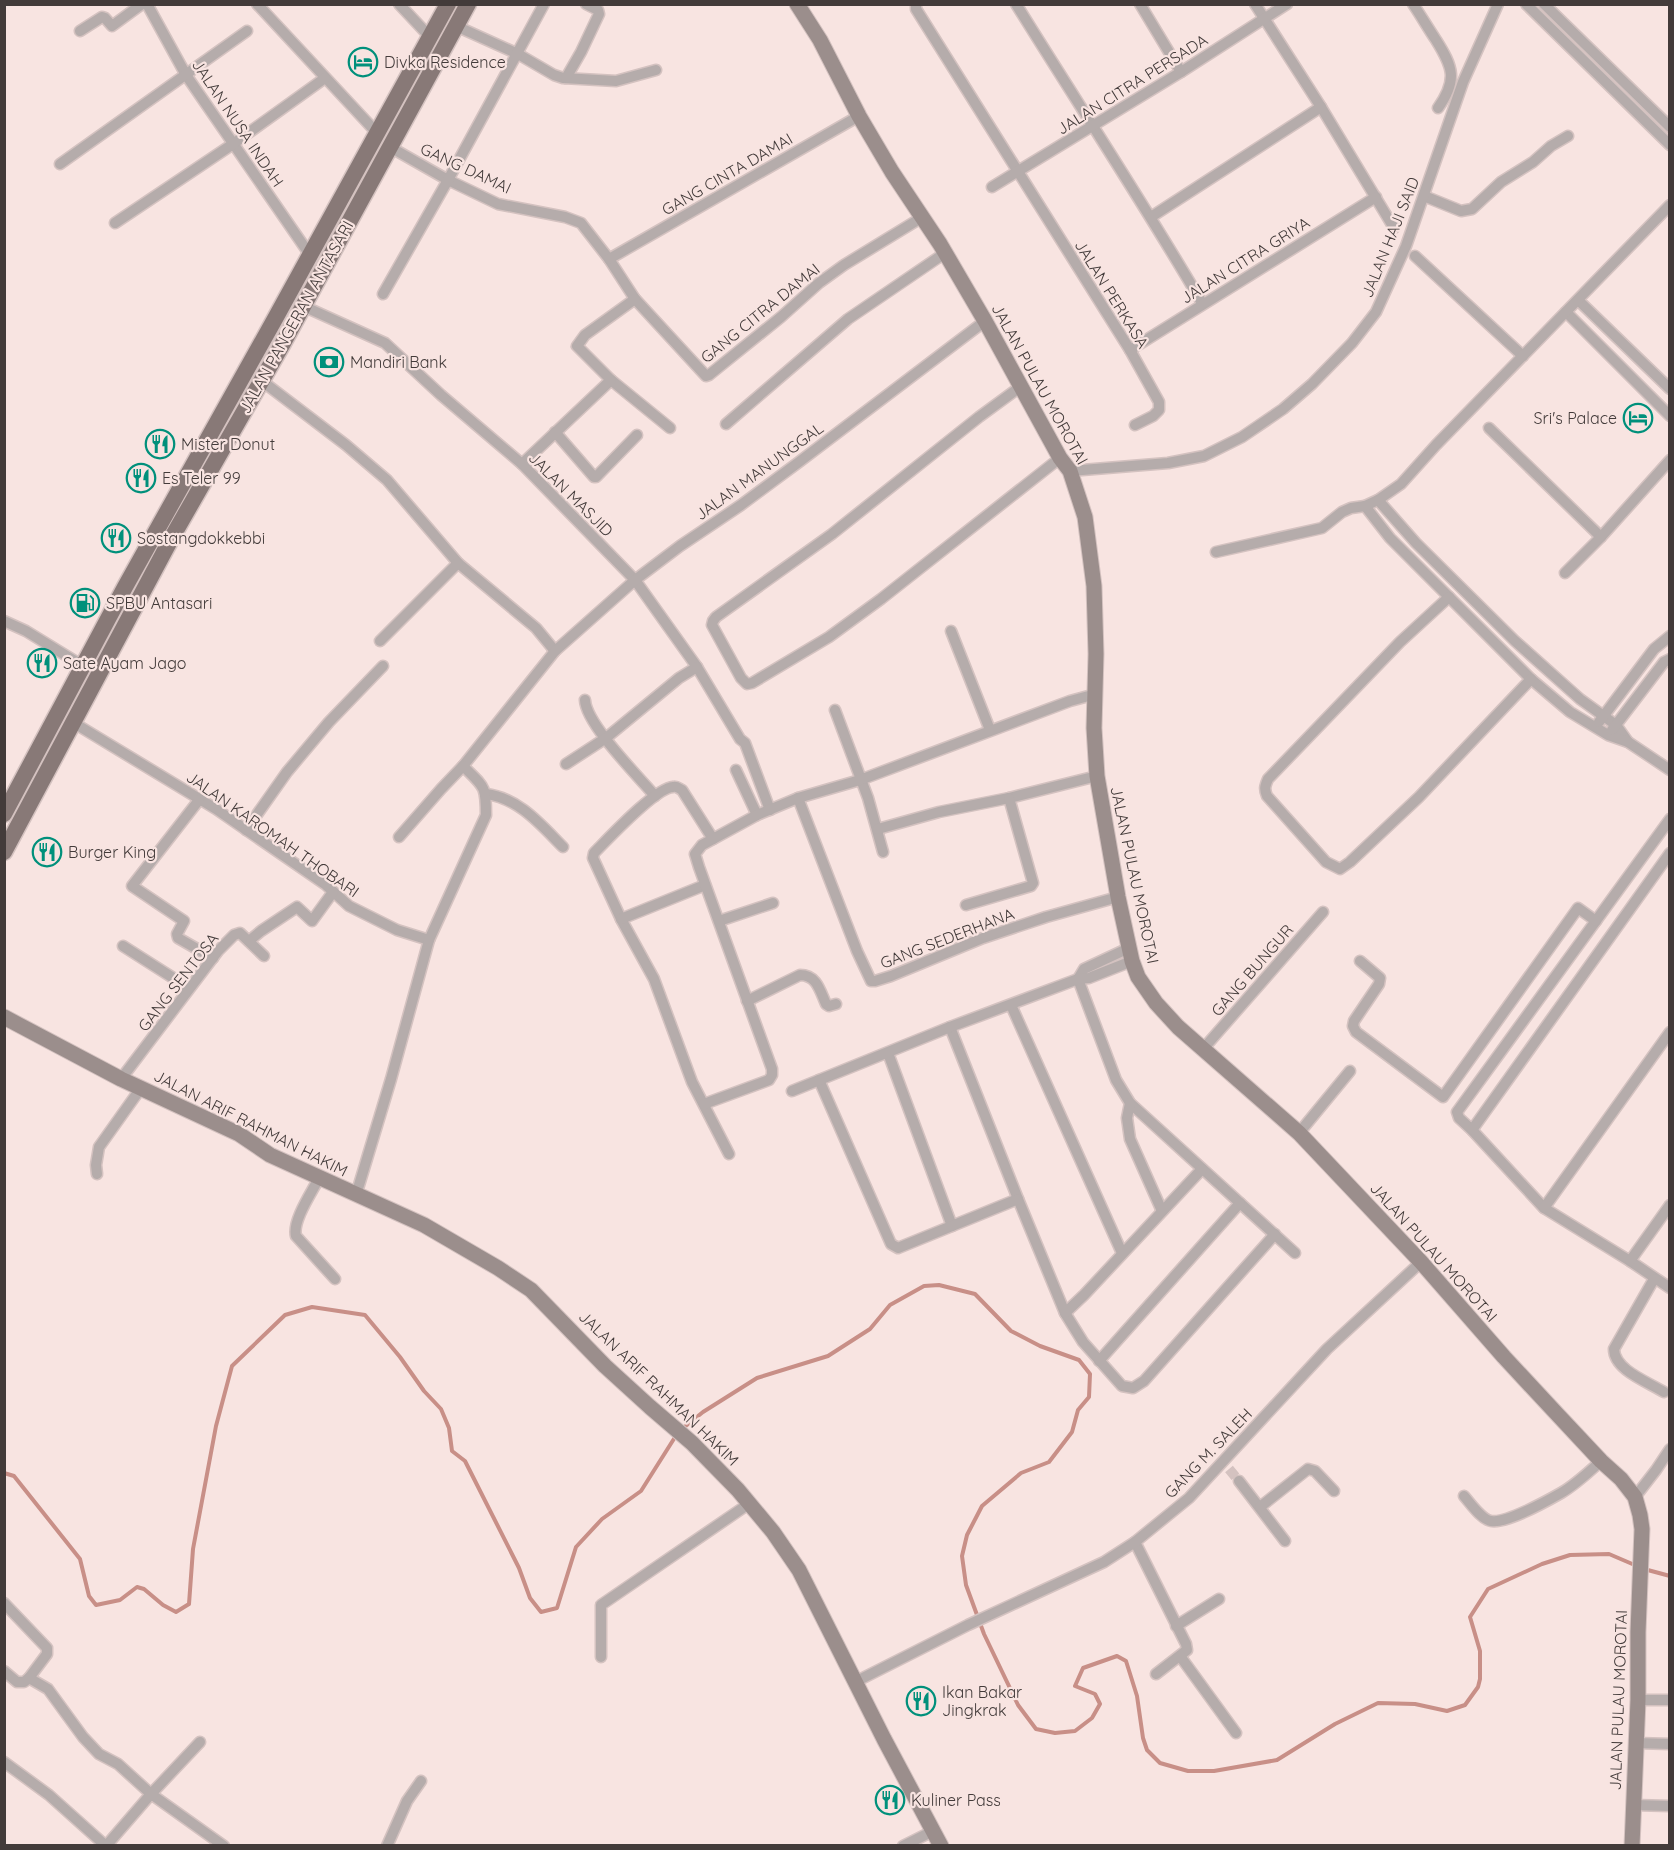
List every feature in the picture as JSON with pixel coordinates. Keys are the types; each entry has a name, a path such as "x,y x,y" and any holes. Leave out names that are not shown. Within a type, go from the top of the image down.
{"main road":[{"name":"JALAN PANGERAN ANTASARI","path":"4,814 180,487 244,376 448,4"},
{"name":"JALAN PANGERAN ANTASARI","path":"4,852 171,538 262,381 468,4"},
{"path":"191,467 191,474 195,478 201,479 206,476"},
{"path":"180,487 187,482 192,483 196,488 195,495"}],"street":[{"path":"80,32 102,17 112,26 142,4"},
{"name":"JALAN NUSA INDAH","path":"147,4 186,75 310,255"},
{"path":"257,4 377,133"},
{"path":"399,4 430,37"},
{"path":"383,294 544,4"},
{"path":"566,78 598,18 598,10 586,4"},
{"name":"JALAN PULAU MOROTAI","path":"797,4 820,40 859,116 945,253 1060,458 1070,471 1086,517 1094,586 1096,694 1094,728 1097,776 1118,897 1138,977 1156,1003 1178,1027 1299,1133 1421,1262 1511,1365 1601,1461 1621,1479 1635,1497 1640,1515 1641,1551 1632,1845"},
{"name":"JALAN PERKASA","path":"916,4 916,9 1130,350 1159,402 1159,410 1153,416 1135,425"},
{"path":"1016,4 1151,217 1202,303"},
{"path":"1140,4 1181,72"},
{"path":"1255,4 1394,228"},
{"name":"JALAN CITRA PERSADA","path":"992,188 1287,4"},
{"path":"1413,4 1450,64 1450,82 1437,108"},
{"name":"JALAN HAJI SAID","path":"1070,471 1168,463 1204,456 1242,437 1283,410 1352,343 1376,312 1406,246 1463,82 1498,4"},
{"path":"1526,4 1670,146"},
{"path":"1544,4 1670,127"},
{"path":"456,26 518,54 554,75 566,78 616,81 656,70"},
{"path":"60,164 247,31"},
{"path":"115,223 233,144 325,78"},
{"path":"1151,217 1321,107"},
{"name":"GANG CINTA DAMAI","path":"609,259 859,116"},
{"path":"1424,195 1461,211 1472,209 1501,182 1568,136"},
{"name":"GANG DAMAI","path":"390,147 448,180 498,204 581,223 636,299"},
{"name":"JALAN CITRA GRIYA","path":"1130,350 1202,303 1376,197"},
{"path":"1216,552 1322,528 1342,512 1378,500 1401,484 1670,205"},
{"name":"GANG CITRA DAMAI","path":"636,299 702,372 709,375 843,265 921,218"},
{"path":"726,424 848,319 945,253"},
{"path":"1415,256 1523,356"},
{"path":"636,299 585,335 578,346 611,380 670,428"},
{"path":"1578,300 1670,389"},
{"name":"JALAN MASJID","path":"303,306 385,343 441,395 522,464 635,580 697,667 740,739 745,743 770,810"},
{"path":"1566,312 1670,416"},
{"name":"JALAN MANUNGGAL","path":"399,837 463,766 555,651 635,580 791,468 985,321"},
{"path":"522,464 611,380"},
{"path":"262,381 346,445 387,480 458,563 536,628 555,651"},
{"path":"1020,387 832,534 716,616 712,625 741,678 747,684 752,683 829,636 881,599 1060,458"},
{"path":"1489,428 1601,537"},
{"path":"555,432 594,477 599,476 637,435"},
{"path":"1565,573 1601,537 1670,460"},
{"path":"1378,500 1416,543 1515,641 1580,699 1616,725 1628,742"},
{"path":"1365,506 1389,538 1531,679 1570,712 1608,735 1628,742 1670,770"},
{"path":"380,641 458,563"},
{"path":"1449,597 1400,642 1268,779 1265,785 1264,790 1267,796 1326,862 1340,869 1350,862 1419,796 1531,679"},
{"path":"4,621 26,631 83,666"},
{"path":"951,631 990,730"},
{"path":"1595,726 1654,649 1670,636"},
{"path":"1608,735 1664,662 1670,658"},
{"path":"246,830 286,772 329,722 383,666"},
{"path":"566,764 606,738 679,678 697,667"},
{"path":"704,1104 768,1080 772,1075 772,1069 695,854 702,845 757,815 798,798 860,780 990,730 1096,694"},
{"path":"585,700 588,715 626,765 655,796"},
{"path":"835,710 878,829 883,852"},
{"name":"JALAN KAROMAH THOBARI","path":"74,723 246,830 349,906 397,930 429,940"},
{"path":"356,1195 429,940 486,815 486,794 479,780 463,766"},
{"path":"736,770 757,815"},
{"path":"878,829 939,812 1009,798 1097,776"},
{"path":"713,839 682,790 676,786 655,796 627,820 594,853 593,858 621,919 654,979 692,1082 729,1154"},
{"path":"486,794 499,796 523,808 563,847"},
{"name":"GANG SEDERHANA","path":"798,798 857,951 871,981 891,976 983,938 1118,897"},
{"path":"966,905 1031,886 1034,883 1009,798"},
{"path":"199,800 132,886 183,921 177,934 178,939 213,958"},
{"path":"1457,1112 1670,819"},
{"path":"1472,1130 1670,853"},
{"path":"621,919 705,885"},
{"path":"264,956 249,941 297,908 312,921 333,892"},
{"path":"718,921 773,903"},
{"path":"1443,1097 1578,908 1596,921"},
{"name":"GANG BUNGUR","path":"1204,1048 1323,912"},
{"name":"GANG SENTOSA","path":"121,1079 189,988 234,935 240,933 249,941"},
{"path":"123,946 189,988"},
{"path":"792,1091 950,1027 1078,979 1089,978 1131,955"},
{"path":"1360,961 1380,978 1379,984 1354,1021 1353,1026 1356,1032 1443,1097 1457,1112 1459,1118 1544,1208 1670,1288"},
{"path":"747,1001 800,975 806,975 814,980 826,1004 829,1006 836,1004"},
{"path":"1078,979 1116,1080 1130,1103 1295,1253"},
{"path":"1011,1005 1122,1253"},
{"name":"JALAN ARIF RAHMAN HAKIM","path":"4,1017 121,1079 239,1134 270,1155 424,1226 498,1268 531,1290 605,1366 692,1443 750,1503 784,1547 799,1570 940,1845"},
{"path":"950,1027 1065,1313 1083,1342 1122,1386 1133,1388 1141,1383 1275,1234"},
{"path":"1544,1208 1670,1032"},
{"path":"888,1053 952,1226"},
{"path":"1299,1133 1350,1071"},
{"path":"819,1080 891,1244 898,1248 1018,1199"},
{"path":"97,1174 99,1147 141,1088"},
{"path":"1130,1103 1127,1118 1130,1139 1162,1211"},
{"path":"1065,1313 1202,1169"},
{"path":"320,1178 297,1221 295,1232 296,1236 335,1279"},
{"path":"1099,1360 1240,1203"},
{"path":"1630,1261 1670,1205"},
{"name":"GANG M. SALEH","path":"855,1682 968,1625 1104,1562 1135,1542 1226,1465 1327,1349 1421,1262"},
{"path":"1654,1279 1614,1349 1614,1353 1616,1361 1623,1368 1664,1392"},
{"path":"1635,1497 1670,1449"},
{"path":"1464,1496 1485,1518 1490,1521 1501,1521 1562,1493 1601,1461"},
{"path":"1260,1507 1308,1469 1315,1471 1334,1491"},
{"path":"1239,1481 1285,1541"},
{"path":"601,1657 601,1605 750,1503"},
{"path":"1135,1542 1187,1650 1156,1674"},
{"path":"1176,1626 1219,1599"},
{"path":"4,1603 47,1648 47,1654 30,1678 24,1682 17,1682 4,1671"},
{"path":"1180,1656 1236,1733"},
{"path":"30,1678 48,1689 83,1737 99,1754 118,1764 151,1794 224,1845"},
{"path":"1638,1700 1670,1700"},
{"path":"4,1762 49,1795 106,1845 200,1742"},
{"path":"1636,1743 1670,1744"},
{"path":"387,1845 407,1801 421,1781"},
{"path":"1633,1805 1670,1806"},
{"path":"903,1845 933,1831"}],"waterway":[{"path":"682,1429 703,1412 757,1378 828,1356 870,1329 890,1305 924,1286 939,1285 975,1294 1011,1331 1040,1346 1079,1360 1090,1374 1089,1397 1078,1410 1072,1432 1049,1462 1021,1473 982,1506 967,1535 962,1556 966,1585 984,1634 1018,1705 1036,1729 1055,1733 1075,1731 1092,1718 1100,1704 1095,1694 1075,1686 1083,1668 1117,1656 1126,1661 1137,1696 1147,1750 1160,1763 1188,1771 1214,1771 1277,1760 1335,1724 1378,1703 1415,1704 1447,1711 1465,1705 1478,1687 1480,1679 1480,1651 1470,1617 1488,1589 1542,1564 1570,1555 1609,1554 1637,1566"},
{"path":"4,1473 14,1476 80,1559 89,1596 96,1605 120,1600 137,1587 144,1589 163,1605 176,1612 189,1604 193,1549 216,1426 232,1366 285,1315 312,1307 365,1315 400,1357 424,1391 441,1409 449,1428 452,1451 465,1461 519,1568 530,1598 541,1612 557,1608 576,1547 602,1519 641,1491 677,1434"},
{"path":"1644,1569 1670,1576"}],"tunnel":[{"path":"1229,1469 1239,1481"}],"place":[{"name":"Divka Residence","path":"363,62"},
{"name":"Mandiri Bank","path":"329,362"},
{"name":"Sri's Palace","path":"1638,418"},
{"name":"Mister Donut","path":"160,444"},
{"name":"Es Teler 99","path":"141,478"},
{"name":"Sostangdokkebbi","path":"116,538"},
{"name":"SPBU Antasari","path":"85,603"},
{"name":"Sate Ayam Jago","path":"42,663"},
{"name":"Burger King","path":"47,852"},
{"name":"Ikan Bakar Jingkrak","path":"921,1701"},
{"name":"Kuliner Pass","path":"890,1800"}]}
